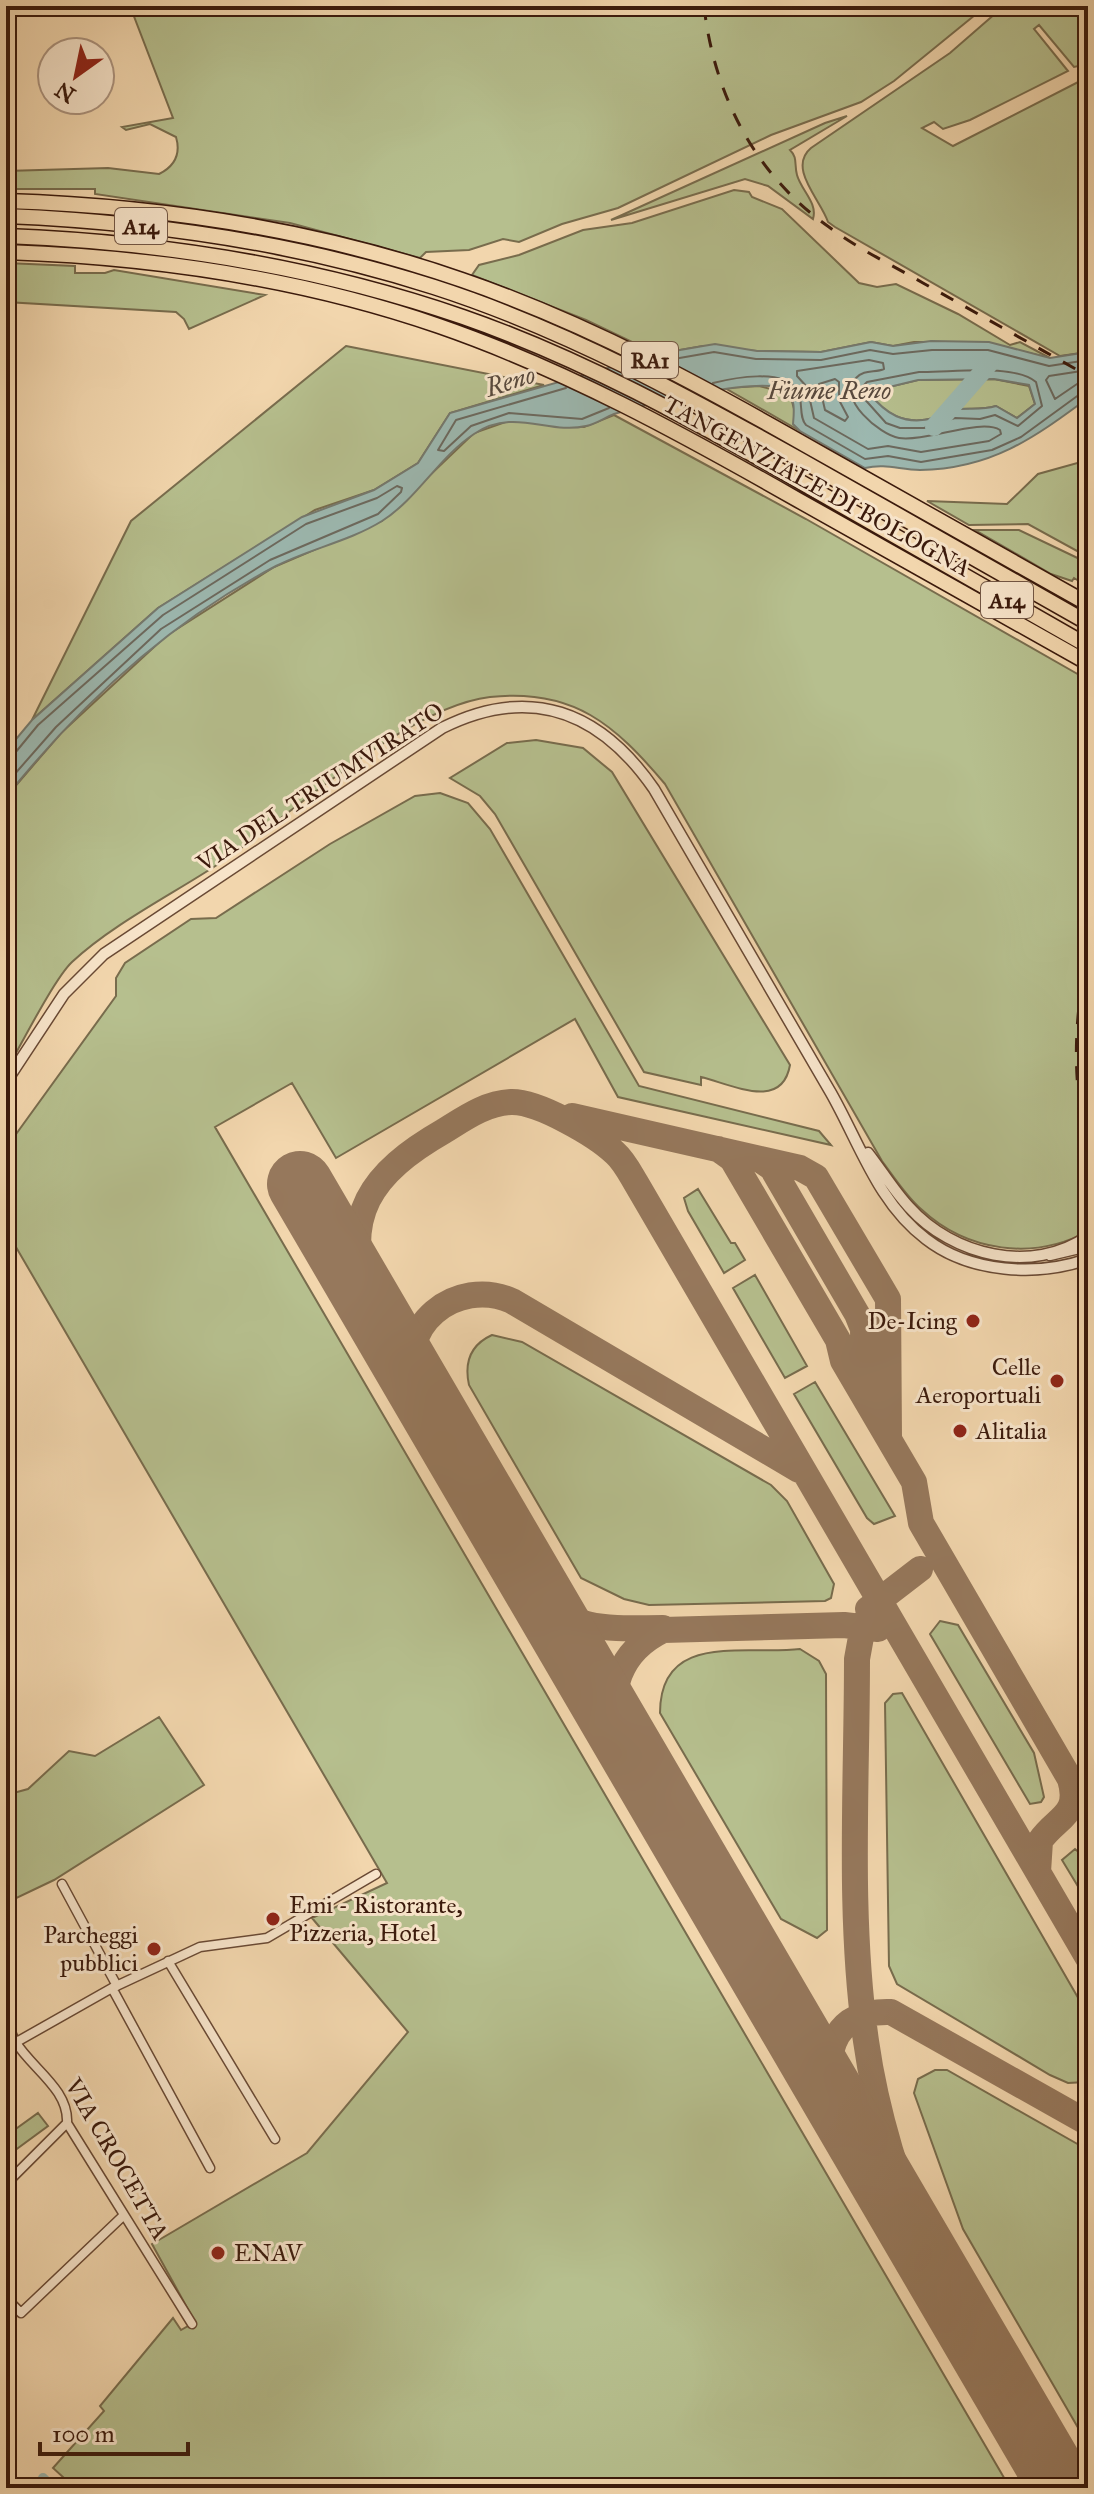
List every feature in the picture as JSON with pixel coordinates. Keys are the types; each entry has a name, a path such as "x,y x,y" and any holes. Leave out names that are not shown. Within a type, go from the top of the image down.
{"highway":[{"name":"TANGENZIALE DI BOLOGNA","path":"6,201 144,210 249,223 301,234 420,266 568,321 696,384 1088,604"},
{"name":"A14","path":"6,216 219,234 275,245 436,288 544,328 686,396 1088,623"},
{"name":"A14","path":"6,236 103,242 249,260 411,300 570,361 723,438 1088,646"},
{"name":"TANGENZIALE DI BOLOGNA","path":"6,252 103,257 223,271 385,309 546,368 649,416 1088,663"},
{"path":"998,612 1088,670"}],"street":[{"name":"VIA DEL TRIUMVIRATO","path":"6,1082 64,994 126,937 442,728 477,713 528,709 581,719 609,736 635,762 660,799 850,1127 888,1201 929,1241 962,1259 1025,1270 1065,1266 1088,1256"},
{"name":"VIA DEL TRIUMVIRATO","path":"850,1127 910,1208 935,1230 983,1252 1039,1257 1088,1247"},
{"name":"VIA DEL TRIUMVIRATO","path":"1039,1257 1088,1236"},
{"path":"6,2048 115,1987 200,1947 267,1938 376,1874"},
{"path":"62,1884 210,2168"},
{"path":"168,1961 275,2139"},
{"name":"VIA CROCETTA","path":"6,2017 15,2042 56,2092 67,2111 67,2123 192,2324"},
{"path":"6,2184 67,2123"},
{"path":"6,2298 21,2313 124,2215"}],"green space":[{"path":"130,6 986,6 894,81 861,102 771,135 618,208 562,224 519,242 503,239 469,250 426,252 420,258 290,223 95,194 95,189 6,189 6,171 108,168 159,174 173,163 178,149 176,137 150,124 126,130 122,127 173,118"},
{"path":"1004,6 1088,6 1088,64 1074,67 1039,25 1034,29 1068,71 970,120 943,129 934,122 922,128 953,146 1088,77 1088,352 1060,356 835,227 828,222 804,174 805,156 811,148 950,53"},
{"path":"847,116 790,150 799,181 813,207 813,219 768,186 745,179 611,220 825,123"},
{"path":"734,190 749,192 752,197 782,209 859,283 877,287 896,284 958,314 1010,345 1020,342 1050,358 981,342 914,342 893,346 871,342 821,352 703,346 657,354 586,320 472,275 479,265 519,255 583,230 632,223"},
{"path":"6,263 75,266 75,273 114,270 265,295 189,329 176,312 6,302"},
{"path":"346,346 544,385 450,413 418,463 374,490 315,510 158,608 32,720 131,521"},
{"path":"994,379 1029,386 1035,404 1017,418 996,406 951,410 934,418 913,420 888,412 868,392 918,380"},
{"path":"759,386 790,394 800,431 725,388"},
{"path":"614,415 806,519 1088,680 1088,1231 1046,1246 1024,1249 1002,1247 959,1235 939,1224 916,1204 882,1161 665,784 610,728 569,705 546,698 490,697 457,705 423,720 352,765 223,861 126,921 72,962 47,998 6,1071 6,797 61,733 166,636 274,567 382,521 474,433 511,420 584,427"},
{"path":"1088,460 1088,557 1028,524 969,525 927,501 1007,504 1038,474"},
{"path":"975,530 1019,530 1088,563 1088,593 1084,591 1087,586 1074,578 1072,581 1051,574"},
{"path":"536,740 583,748 612,772 790,1065 785,1079 777,1087 754,1091 701,1077 701,1085 644,1072 495,814 480,796 450,778 507,743"},
{"path":"440,793 468,803 490,829 639,1086 819,1131 831,1145 618,1097 575,1019 336,1158 292,1083 215,1127 1010,2488 75,2488 53,2468 104,2411 100,2406 173,2318 181,2330 195,2322 152,2244 307,2153 408,2032 312,1918 387,1883 6,1230 6,1148 116,996 116,978 125,963 191,919 216,918 330,844 415,796"},
{"path":"698,1189 745,1260 724,1273 688,1211 684,1198"},
{"path":"755,1275 807,1366 785,1378 733,1288"},
{"path":"492,1335 522,1342 771,1485 787,1501 834,1584 831,1598 825,1601 649,1605 624,1599 581,1578 469,1385 467,1369 470,1355 478,1344"},
{"path":"815,1382 895,1516 874,1524 867,1518 794,1394"},
{"path":"940,1621 958,1625 1034,1753 1044,1797 1041,1802 1030,1804 930,1634"},
{"path":"800,1649 819,1661 826,1674 827,1930 817,1938 781,1919 660,1713 664,1687 674,1669 690,1658 732,1650"},
{"path":"902,1693 1088,2015 1086,2082 1068,2083 1050,2075 897,1984 889,1966 885,1703 893,1694"},
{"path":"159,1717 204,1785 54,1880 6,1903 6,1795 28,1789 69,1751 95,1756"},
{"path":"1075,1849 1088,1860 1088,1903 1062,1860"},
{"path":"935,2070 947,2070 1088,2150 1088,2445 963,2229 914,2093 918,2079"},
{"path":"38,2113 48,2126 14,2151 6,2136"}],"water":[{"name":"Fiume Reno","path":"931,341 989,342 1050,358 1088,352 1088,398 1010,449 969,464 920,470 886,466 865,468 800,431 793,424 794,406 789,393 772,386 728,389 675,398 572,428 517,422 489,426 461,443 395,512 382,521 276,566 200,612 164,639 96,698 6,797 6,751 32,720 158,608 302,517 374,490 418,463 450,413 657,354 715,344 757,351 821,352 871,342 893,346","holes":["994,379 1029,385 1035,404 1017,418 996,406 952,410 923,420 905,419 889,412 868,392 918,380"]}],"waterway":[{"name":"Reno","path":"934,427 990,363"},
{"path":"43,2478 53,2488"}],"taxiway":[{"path":"368,1301 360,1271 358,1244 360,1220 368,1200 397,1163 460,1121 493,1105 522,1103 566,1120 615,1153 624,1163 1088,1958"},
{"path":"572,1116 800,1168 816,1177 888,1299 889,1437"},
{"path":"718,1149 732,1159 838,1340 843,1361 914,1482 921,1523 1088,1810"},
{"path":"759,1159 772,1168 857,1314 863,1329 864,1393"},
{"path":"419,1387 413,1365 414,1345 422,1327 434,1312 451,1301 470,1295 491,1295 512,1301 799,1470"},
{"path":"868,1609 920,1569"},
{"path":"539,1593 565,1616 580,1622 612,1628 663,1628"},
{"path":"878,1600 863,1626 857,1659 855,1898 860,1994 871,2070 884,2128 901,2185 933,2268"},
{"path":"623,1737 615,1704 620,1674 636,1649 663,1630 844,1625 878,1629"},
{"path":"1038,1872 1040,1841 1070,1809 1073,1791 1070,1779"},
{"path":"832,2095 830,2062 838,2035 857,2018 891,2012 1088,2123"}],"runway":[{"path":"300,1184 1062,2488"}],"railway":[{"path":"704,6 717,71 742,130 780,183 803,206 863,250 1088,376"},
{"path":"1088,955 1079,1003 1076,1052 1079,1101 1088,1149"}],"place":[{"name":"De-Icing","path":"973,1321"},
{"name":"Celle Aeroportuali","path":"1057,1381"},
{"name":"Alitalia","path":"960,1431"},
{"name":"Emi - Ristorante, Pizzeria, Hotel","path":"273,1919"},
{"name":"Parcheggi pubblici","path":"154,1949"},
{"name":"ENAV","path":"218,2253"}]}
